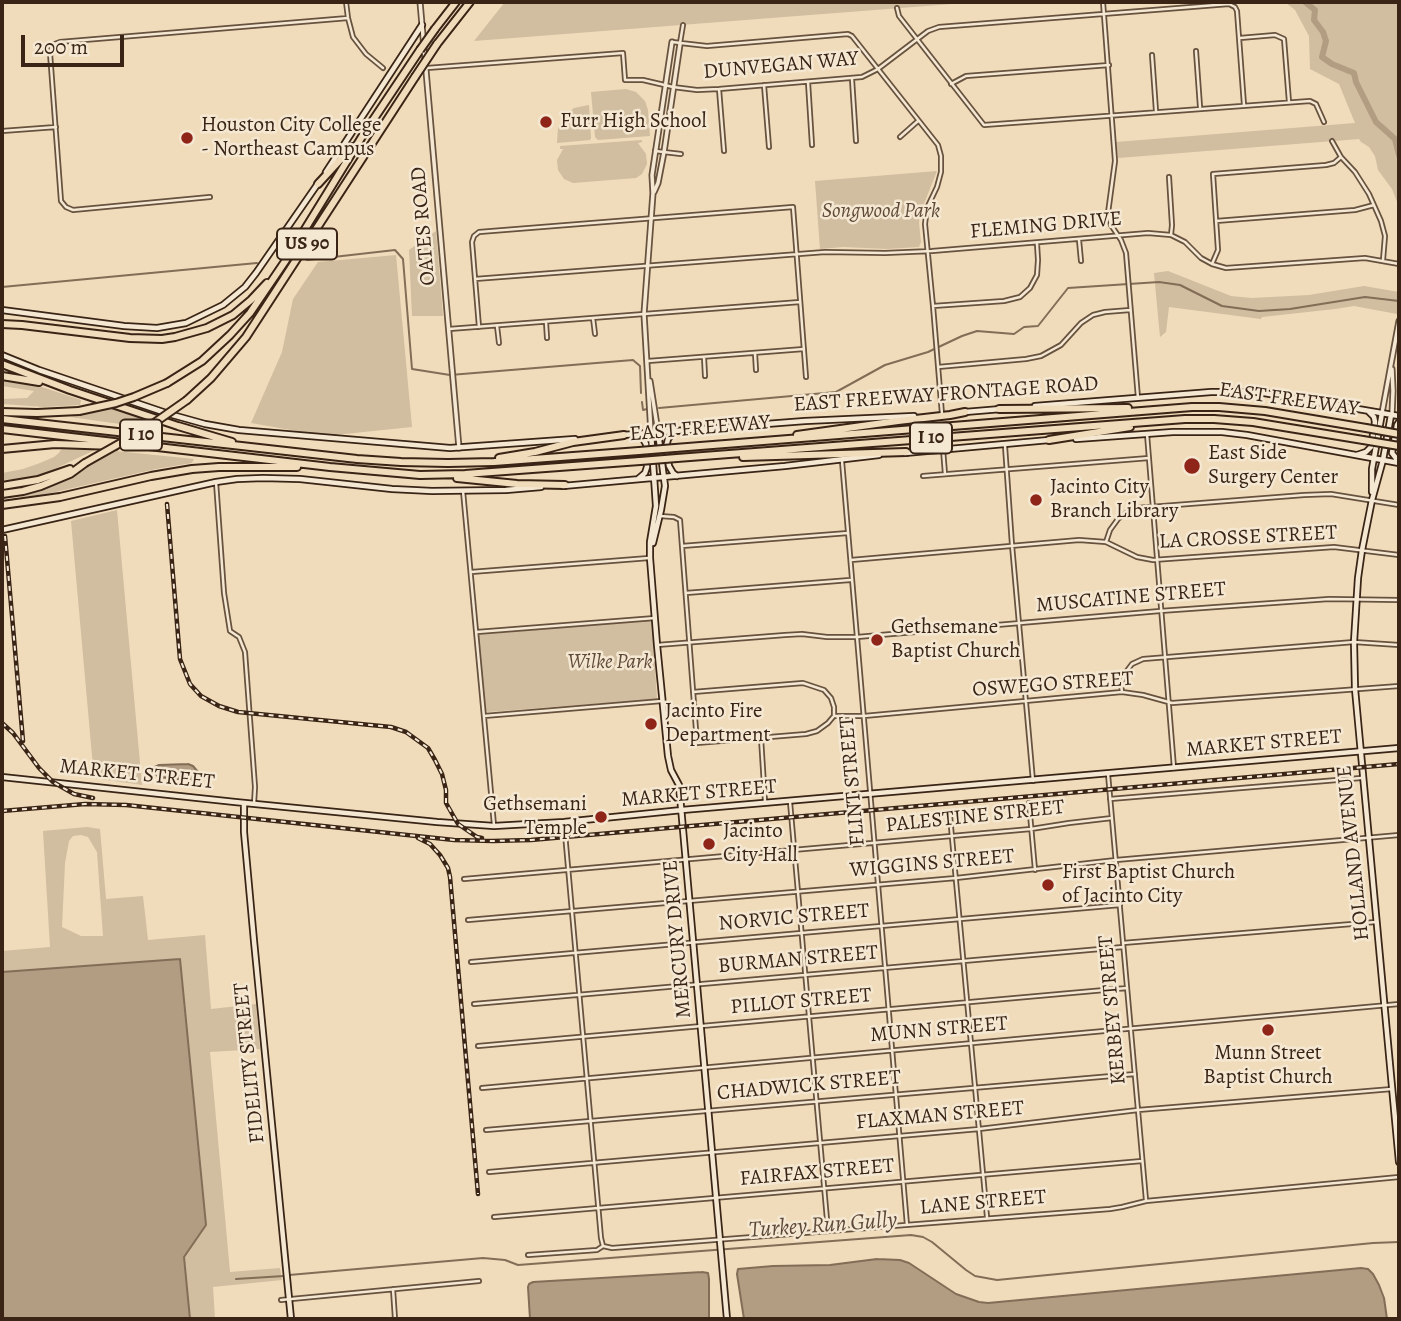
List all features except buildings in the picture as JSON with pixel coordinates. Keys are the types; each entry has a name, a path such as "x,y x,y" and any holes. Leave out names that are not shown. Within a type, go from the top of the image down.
{"highway":[{"name":"US 90","path":"2,412 58,413 98,408 167,383 202,361 230,335 255,306 363,135 412,61 456,2"},
{"name":"US 90","path":"2,486 70,472 155,423 187,400 211,378 246,337 415,77 470,2"},
{"path":"318,184 363,135"},
{"path":"2,324 130,338 174,337 208,328 233,314 258,293 286,260"},
{"path":"2,364 61,387 226,441 280,451"},
{"path":"2,376 61,387"},
{"path":"999,409 1172,408"},
{"name":"EAST FREEWAY","path":"2,419 382,461 464,463 1172,408 1238,408 1399,435"},
{"path":"733,444 965,412"},
{"name":"EAST FREEWAY","path":"2,429 420,475 519,471 1214,419 1253,422 1399,446"},
{"path":"1049,440 1169,421"},
{"path":"464,463 624,435"},
{"path":"2,449 55,444 153,447"},
{"path":"692,457 906,452"},
{"path":"2,505 60,497 192,469 330,467"},
{"path":"2,494 41,486 70,472"},
{"path":"420,475 517,484 565,485"}],"main road":[{"path":"2,310 157,328 186,323 223,305 256,273 422,25"},
{"name":"EAST FREEWAY FRONTAGE ROAD","path":"2,355 39,370 205,424 254,432 459,448 1211,392 1258,393 1399,416"},
{"path":"1356,455 1371,447 1375,420 1367,410"},
{"name":"HOLLAND AVENUE","path":"1372,500 1374,458 1382,413"},
{"name":"HOLLAND AVENUE","path":"1391,415 1362,550 1354,642 1362,778 1399,1161"},
{"path":"1399,422 1392,453 1399,463"},
{"path":"675,431 668,439 666,447 669,466 677,476"},
{"path":"2,530 237,479 282,478 392,489 503,490 785,466 906,452 1199,431 1247,435 1399,463"},
{"name":"MERCURY DRIVE","path":"650,558 665,486 658,432"},
{"name":"MERCURY DRIVE","path":"651,433 656,506 650,558 657,645 668,756 671,770 680,785 727,1319"},
{"path":"635,434 646,444 647,470 638,479"},
{"name":"MARKET STREET","path":"2,777 494,826 1399,748"},
{"name":"FIDELITY STREET","path":"244,803 244,837 291,1319"}],"street":[{"path":"346,2 348,18 358,45 383,68"},
{"name":"OATES ROAD","path":"420,2 459,448"},
{"path":"1103,2 1115,161 1108,207 1110,220 1126,253 1138,398"},
{"name":"DUNVEGAN WAY","path":"426,68 623,53 625,80 643,80 673,88 719,89 852,79 868,75 916,39 939,27 1229,4 1237,11 1240,38"},
{"path":"897,8 899,16 916,39 984,125 1313,101 1324,122"},
{"path":"210,197 73,210 65,207 61,201 50,53 52,45 60,42 348,18"},
{"name":"MERCURY DRIVE","path":"653,193 658,183 664,152 683,26"},
{"path":"1244,106 1240,38 1275,35 1284,39 1289,102"},
{"path":"672,42 707,46 852,36 938,145 941,156 939,180 925,216 942,414"},
{"name":"MERCURY DRIVE","path":"651,433 644,314 652,175 672,42"},
{"path":"1196,51 1200,109"},
{"path":"1152,55 1156,112"},
{"path":"951,84 966,76 1108,65"},
{"path":"852,79 856,141"},
{"path":"808,82 812,145"},
{"path":"764,85 769,147"},
{"path":"719,89 724,151"},
{"path":"900,137 919,120"},
{"path":"2,131 56,127"},
{"path":"1332,141 1369,194 1381,221 1385,236 1383,261"},
{"path":"655,151 681,154"},
{"path":"1212,264 1218,250 1213,174 1326,165 1335,163 1341,157"},
{"path":"1169,177 1171,235 1185,242 1201,258 1212,264 1226,268 1365,258 1399,264"},
{"path":"1216,221 1355,210 1374,205"},
{"path":"479,327 472,242 479,232 793,207 806,377"},
{"name":"FLEMING DRIVE","path":"475,279 825,252 927,251 1148,233 1171,235"},
{"path":"1079,240 1081,261"},
{"path":"933,306 1004,301 1020,297 1030,288 1037,275 1037,243"},
{"path":"449,329 800,302"},
{"path":"938,367 1041,356 1061,345 1081,323 1093,315 1130,310"},
{"path":"593,318 594,334"},
{"path":"1382,413 1399,321"},
{"path":"546,322 547,338"},
{"path":"497,326 499,343"},
{"path":"648,363 804,349"},
{"path":"755,353 756,370"},
{"path":"704,357 705,376"},
{"name":"MERCURY DRIVE","path":"648,363 658,432"},
{"path":"1391,415 1392,364"},
{"path":"1147,434 1174,768"},
{"path":"1005,444 1033,781"},
{"path":"943,449 946,474"},
{"path":"923,476 1149,458"},
{"name":"FLINT STREET","path":"842,459 907,1225"},
{"path":"216,482 224,593 230,631 239,637 244,652 255,787 254,804"},
{"path":"463,491 494,826"},
{"path":"1106,542 1118,519 1137,508 1331,494 1399,505"},
{"path":"660,516 680,520 686,593 689,643 697,743 806,734 817,731 834,716 831,698 824,690 803,683 693,692"},
{"path":"682,546 848,533"},
{"name":"LA CROSSE STREET","path":"850,560 1079,540 1106,542 1137,556 1157,560 1334,547 1399,555"},
{"path":"471,572 650,558"},
{"path":"686,593 851,580"},
{"name":"MUSCATINE STREET","path":"657,645 802,634 857,637 1329,599 1399,600"},
{"path":"477,632 655,618"},
{"path":"1122,692 1121,684 1126,672 1132,664 1143,659 1354,642 1399,645"},
{"name":"OSWEGO STREET","path":"834,716 864,716 1122,692 1168,702 1399,686"},
{"path":"484,716 662,701"},
{"path":"761,738 766,804"},
{"name":"KERBEY STREET","path":"1108,774 1146,1201"},
{"path":"1110,799 1362,778"},
{"path":"790,802 828,1231"},
{"path":"1029,803 1035,870"},
{"path":"950,816 987,1219"},
{"name":"PALESTINE STREET","path":"464,879 1031,829 1112,818"},
{"path":"564,822 603,1246"},
{"name":"WIGGINS STREET","path":"468,920 956,878 1116,860 1399,835"},
{"name":"NORVIC STREET","path":"471,962 1120,905"},
{"name":"BURMAN STREET","path":"474,1004 1376,922"},
{"name":"PILLOT STREET","path":"478,1046 1127,988"},
{"name":"MUNN STREET","path":"482,1088 1399,1004"},
{"name":"CHADWICK STREET","path":"486,1130 1135,1074"},
{"name":"FLAXMAN STREET","path":"489,1172 979,1129 1138,1110 1392,1089"},
{"name":"FAIRFAX STREET","path":"494,1217 1142,1161"},
{"name":"LANE STREET","path":"528,1255 597,1250 603,1246 612,1248 720,1242 1122,1208 1146,1201 1399,1177"},
{"path":"281,1300 479,1282"},
{"path":"393,1290 395,1319"}],"green space":[{"path":"505,2 978,2 474,41"},
{"path":"1285,2 1399,2 1399,207 1392,189 1378,170 1375,156 1359,139 1118,158 1116,142 1355,123 1339,84 1310,69 1309,36 1295,10"},
{"path":"626,89 636,92 645,101 650,136 598,140 595,137 591,92"},
{"path":"589,105 590,140 557,143 558,128 565,115 574,108"},
{"path":"642,140 638,143 646,154 647,164 642,174 636,178 573,183 564,179 558,170 557,160 563,149 560,149 560,146"},
{"name":"Songwood Park","path":"937,171 920,214 919,247 820,249 815,181"},
{"path":"436,231 443,316 412,316 409,250"},
{"path":"396,255 412,427 325,436 251,423 282,352 293,299 318,262"},
{"path":"1168,271 1231,296 1252,298 1309,295 1364,286 1399,292 1397,314 1354,306 1261,319 1169,307 1166,332 1160,337 1154,273"},
{"path":"2,380 39,386 81,400 80,405 44,407 2,404 2,399 27,398 34,391 2,386"},
{"path":"114,408 147,420 134,426 70,417"},
{"path":"62,448 99,448 46,473 2,480 2,473 40,463 54,457"},
{"path":"116,451 194,459 192,463 42,495 21,497 21,494 63,480"},
{"path":"117,510 142,785 94,778 71,521"},
{"name":"Wilke Park","path":"652,620 657,699 486,711 478,635"},
{"path":"87,827 100,829 106,899 143,896 148,940 205,935 211,1009 256,1004 260,1049 210,1052 230,1272 280,1268 282,1280 213,1287 215,1319 2,1319 2,951 50,947 43,831","holes":["73,836 88,837 97,852 103,936 81,936 62,927 65,863 69,841"]}],"shaded area":[{"path":"188,764 198,772 197,781 158,777 155,773 155,767 159,765"},
{"path":"180,959 206,1225 184,1257 190,1319 2,1319 2,972"},
{"path":"877,1259 909,1263 956,1294 988,1303 1361,1268 1368,1269 1379,1285 1387,1319 744,1319 738,1269 830,1265"},
{"path":"708,1273 709,1279 709,1319 530,1319 528,1287 533,1282"}],"waterway":[{"path":"1305,2 1315,10 1314,20 1326,41 1322,57 1354,73 1376,122 1395,139 1399,155"},
{"path":"307,260 395,250 403,259 412,369 450,375 633,360 640,366 641,393"},
{"path":"2,287 257,263"},
{"path":"659,408 836,392 885,365 928,352 977,331 1014,334 1024,327 1038,326 1068,288 1159,282 1180,285 1222,306 1259,311 1365,297 1399,301"},
{"path":"642,402 643,410 647,409"},
{"name":"Turkey Run Gully","path":"289,1275 483,1258 505,1260 518,1265 911,1235 932,1242 975,1276 997,1280 1399,1242"},
{"name":"Turkey Run Gully","path":"236,1279 284,1276"}],"railway":[{"path":"167,504 180,659 190,684 201,696 238,712 391,727 406,732 428,748 435,760 442,774 446,803 458,824 482,838"},
{"path":"5,536 23,741"},
{"path":"2,723 53,782 74,794 93,798"},
{"path":"2,811 85,804 126,805 454,840 531,840 1399,764"},
{"path":"418,838 430,844 440,855 450,877 478,1194"}],"place":[{"name":"Furr High School","path":"546,122"},
{"name":"Houston City College - Northeast Campus","path":"187,138"},
{"name":"East Side Surgery Center","path":"1192,466"},
{"name":"Jacinto City Branch Library","path":"1036,500"},
{"name":"Gethsemane Baptist Church","path":"877,640"},
{"name":"Jacinto Fire Department","path":"651,724"},
{"name":"Gethsemani Temple","path":"601,817"},
{"name":"Jacinto City Hall","path":"709,844"},
{"name":"First Baptist Church of Jacinto City","path":"1048,885"},
{"name":"Munn Street Baptist Church","path":"1268,1030"}]}
